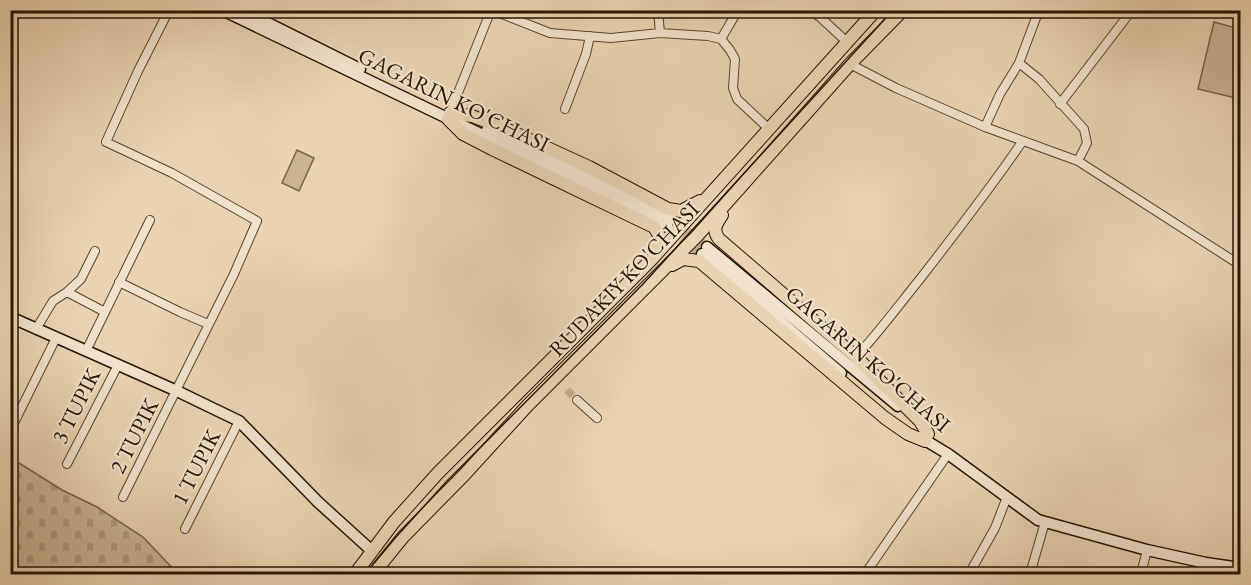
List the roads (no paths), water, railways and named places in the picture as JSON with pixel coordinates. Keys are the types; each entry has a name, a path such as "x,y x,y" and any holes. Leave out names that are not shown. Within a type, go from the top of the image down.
{"main road":[{"name":"GAGARIN KO'CHASI","path":"222,10 449,116 628,195 669,223"},
{"name":"GAGARIN KO'CHASI","path":"242,10 449,116"},
{"name":"RUDAKIY KO'CHASI","path":"355,574 394,522 438,473 651,260 876,10"},
{"name":"RUDAKIY KO'CHASI","path":"373,574 403,537 735,194 850,64 903,10"},
{"path":"449,116 472,116 506,129 589,167 673,211 685,209 711,194"},
{"path":"449,116 463,134 654,226 659,233 660,240 651,260"},
{"path":"746,156 757,168"},
{"path":"735,194 715,225 716,235 732,252 856,357 920,421 927,437"},
{"name":"GAGARIN KO'CHASI","path":"704,250 903,426 927,437 1038,520 1147,550 1240,568"},
{"path":"661,272 683,259 699,261 885,418 908,434 927,437"},
{"path":"10,317 239,421 318,502 372,551"},
{"path":"569,340 581,352"}],"street":[{"name":"2 TUPIK","path":"123,497 234,274 257,221 172,173 106,142 169,10"},
{"path":"449,116 492,10 550,33 611,38 660,33 721,39 735,59 733,88 737,99 769,129"},
{"path":"658,10 660,33"},
{"path":"721,39 738,10"},
{"path":"809,10 847,42"},
{"path":"985,127 1000,94 1019,63 1039,10"},
{"path":"1060,104 1132,10"},
{"path":"565,109 586,54 590,36"},
{"path":"1019,63 1039,79 1084,129 1087,143 1078,161"},
{"path":"850,64 896,88 985,127 1078,161 1240,265"},
{"path":"856,357 874,338 942,251 1022,142"},
{"path":"86,351 150,220"},
{"path":"36,329 52,301 67,292 86,273 94,251"},
{"path":"119,282 208,324"},
{"path":"67,292 105,312"},
{"path":"10,431 56,339"},
{"name":"3 TUPIK","path":"67,464 118,365"},
{"path":"577,400 597,418"},
{"name":"1 TUPIK","path":"185,529 239,421"},
{"path":"866,574 948,454"},
{"path":"969,574 995,528 1007,497"},
{"path":"1030,574 1045,522"},
{"path":"1141,574 1147,550"},
{"path":"1239,574 1240,568"}],"tunnel":[{"path":"674,222 707,247"},
{"path":"670,229 702,254"},
{"path":"567,390 577,400"}],"tram line":[{"path":"365,574 447,481 643,284 893,10"}]}
